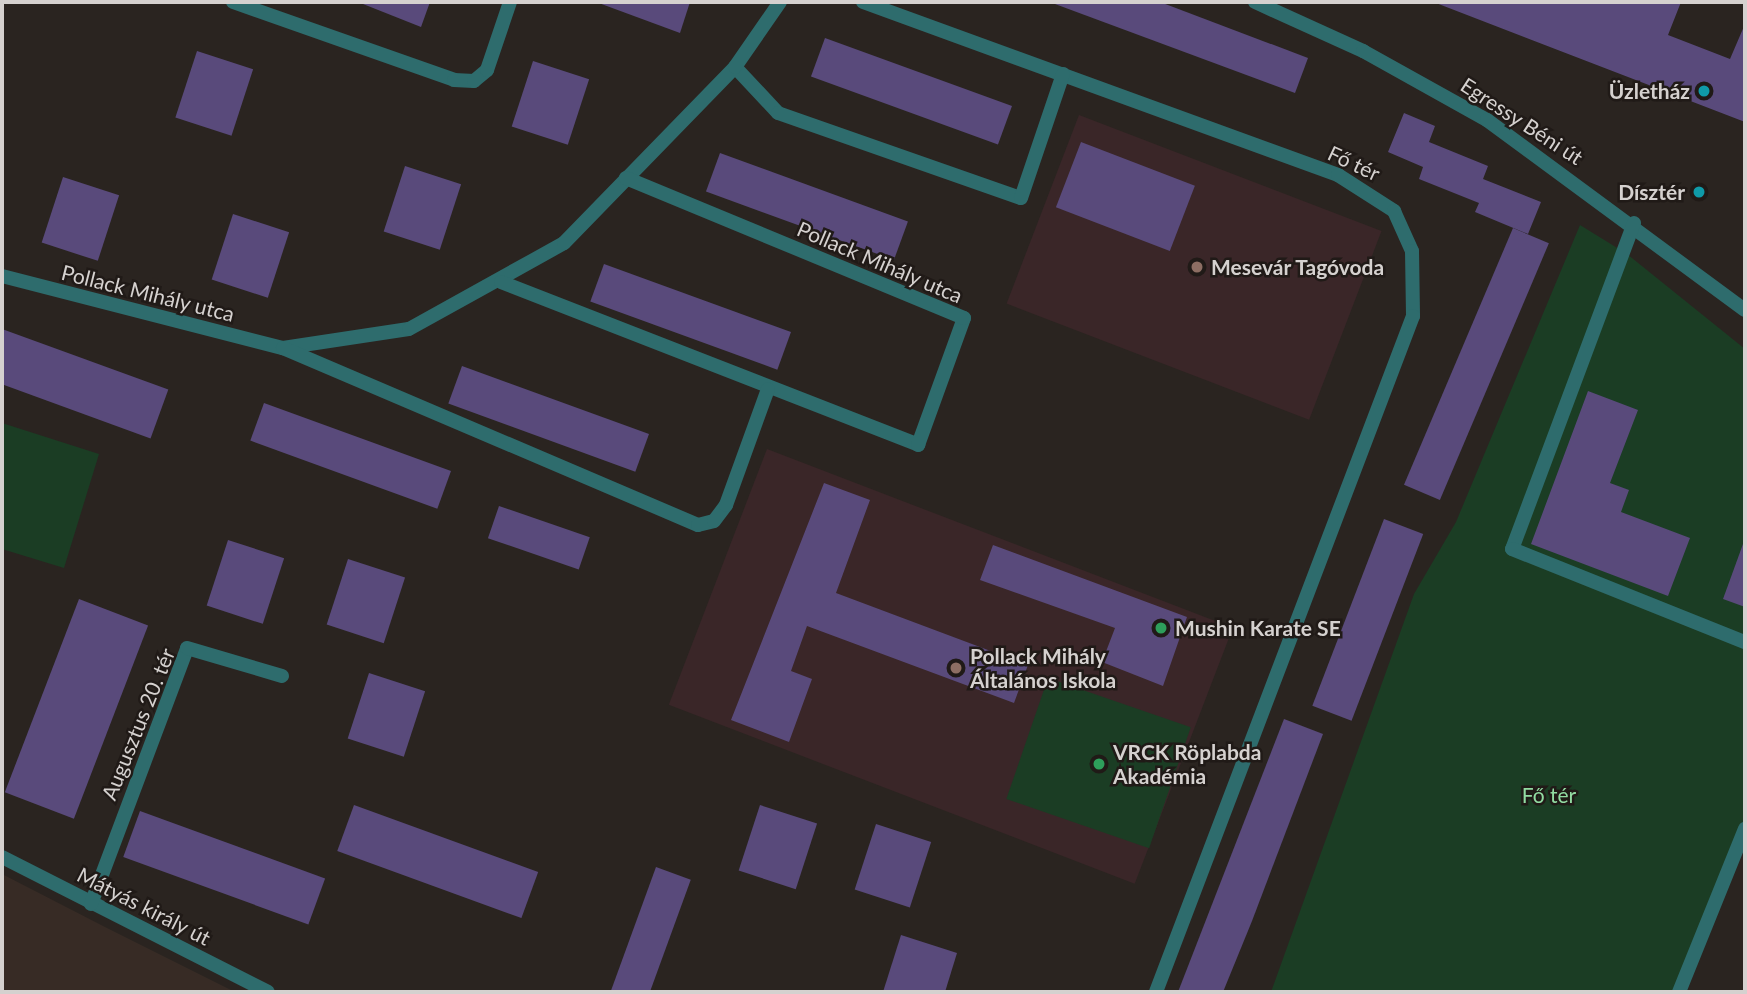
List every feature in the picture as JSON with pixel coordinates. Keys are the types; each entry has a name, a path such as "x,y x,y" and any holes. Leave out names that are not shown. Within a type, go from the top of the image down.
{"street":[{"path":"233,2 454,80 474,81 487,70 510,2"},
{"name":"Pollack Mihály utca","path":"283,348 408,329 501,282 564,243 735,67 780,2"},
{"path":"735,67 778,113 1021,198 1063,74 863,2"},
{"name":"Egressy Béni út","path":"1255,2 1457,102 1634,223 1745,310"},
{"name":"Fő tér","path":"1063,74 1370,191 1404,229 1414,277 1406,335 1156,992"},
{"name":"Pollack Mihály utca","path":"501,282 768,389 918,445 964,318 878,280 626,178"},
{"path":"1634,223 1513,549 1745,642"},
{"name":"Pollack Mihály utca","path":"2,276 283,348 698,525 714,521 726,505 768,389"},
{"name":"Augusztus 20. tér","path":"91,904 187,648 282,676"},
{"path":"1679,992 1745,829"},
{"name":"Mátyás király út","path":"2,857 268,992"}],"shaded area":[{"name":"Mesevár Tagóvoda","path":"1079,115 1381,231 1309,420 1007,304"},
{"name":"Pollack Mihály Általános Iskola","path":"767,449 1233,628 1135,884 669,705"},
{"path":"2,874 107,928 235,992 2,992"}],"green space":[{"name":"Fő tér","path":"1580,225 1627,254 1745,349 1745,829 1679,992 1271,992 1414,594 1456,522"},
{"path":"2,423 99,454 64,568 2,549"},
{"name":"VRCK Röplabda Akadémia","path":"1048,678 1191,727 1149,848 1006,799"}],"building":[{"path":"358,2 430,2 421,27"},
{"path":"596,2 690,2 680,33"},
{"path":"1160,2 1308,58 1295,93 1055,4"},
{"name":"Üzletház","path":"1681,2 1668,35 1730,59 1745,24 1745,122 1436,3"},
{"path":"825,38 1012,106 998,145 811,77"},
{"path":"197,51 253,69 231,136 175,118"},
{"path":"533,61 589,79 568,145 512,127"},
{"path":"1404,113 1435,126 1429,142 1488,166 1483,179 1541,202 1528,234 1475,212 1479,203 1419,179 1423,167 1388,152"},
{"path":"1081,142 1195,186 1170,251 1056,207"},
{"path":"720,153 908,221 894,260 706,192"},
{"path":"405,166 461,184 440,250 384,232"},
{"path":"63,177 119,195 98,261 42,243"},
{"path":"233,214 289,232 268,298 212,280"},
{"path":"1513,228 1549,243 1440,500 1404,485"},
{"path":"604,264 791,332 777,370 590,302"},
{"path":"2,329 168,390 151,438 2,384"},
{"path":"462,366 649,434 635,472 448,404"},
{"path":"1588,391 1638,410 1610,483 1629,490 1621,512 1690,538 1668,596 1531,544"},
{"path":"264,403 451,471 437,509 250,441"},
{"path":"824,483 870,500 836,593 1028,665 1014,703 807,626 791,671 812,679 789,742 731,720"},
{"path":"499,506 590,537 579,569 488,538"},
{"path":"1384,519 1423,534 1352,721 1312,706"},
{"path":"228,540 284,558 263,624 207,606"},
{"path":"1745,544 1745,607 1723,599"},
{"path":"993,545 1187,617 1163,686 1102,662 1115,628 980,580"},
{"path":"348,559 405,578 384,643 327,625"},
{"path":"79,599 148,626 74,819 5,792"},
{"path":"369,673 425,691 404,757 348,739"},
{"path":"1284,719 1323,734 1252,921 1223,992 1178,992"},
{"path":"354,805 538,872 521,918 337,851"},
{"path":"760,805 817,824 796,889 739,871"},
{"path":"140,811 325,878 308,924 123,857"},
{"path":"876,824 931,842 910,908 855,890"},
{"path":"656,867 691,880 650,992 611,992"},
{"path":"901,935 957,953 945,992 883,992"}],"place":[{"name":"Üzletház","path":"1704,91"},
{"name":"Dísztér","path":"1699,192"},
{"name":"Mesevár Tagóvoda","path":"1197,267"},
{"name":"Mushin Karate SE","path":"1161,628"},
{"name":"Pollack Mihály Általános Iskola","path":"956,668"},
{"name":"VRCK Röplabda Akadémia","path":"1099,764"}]}
